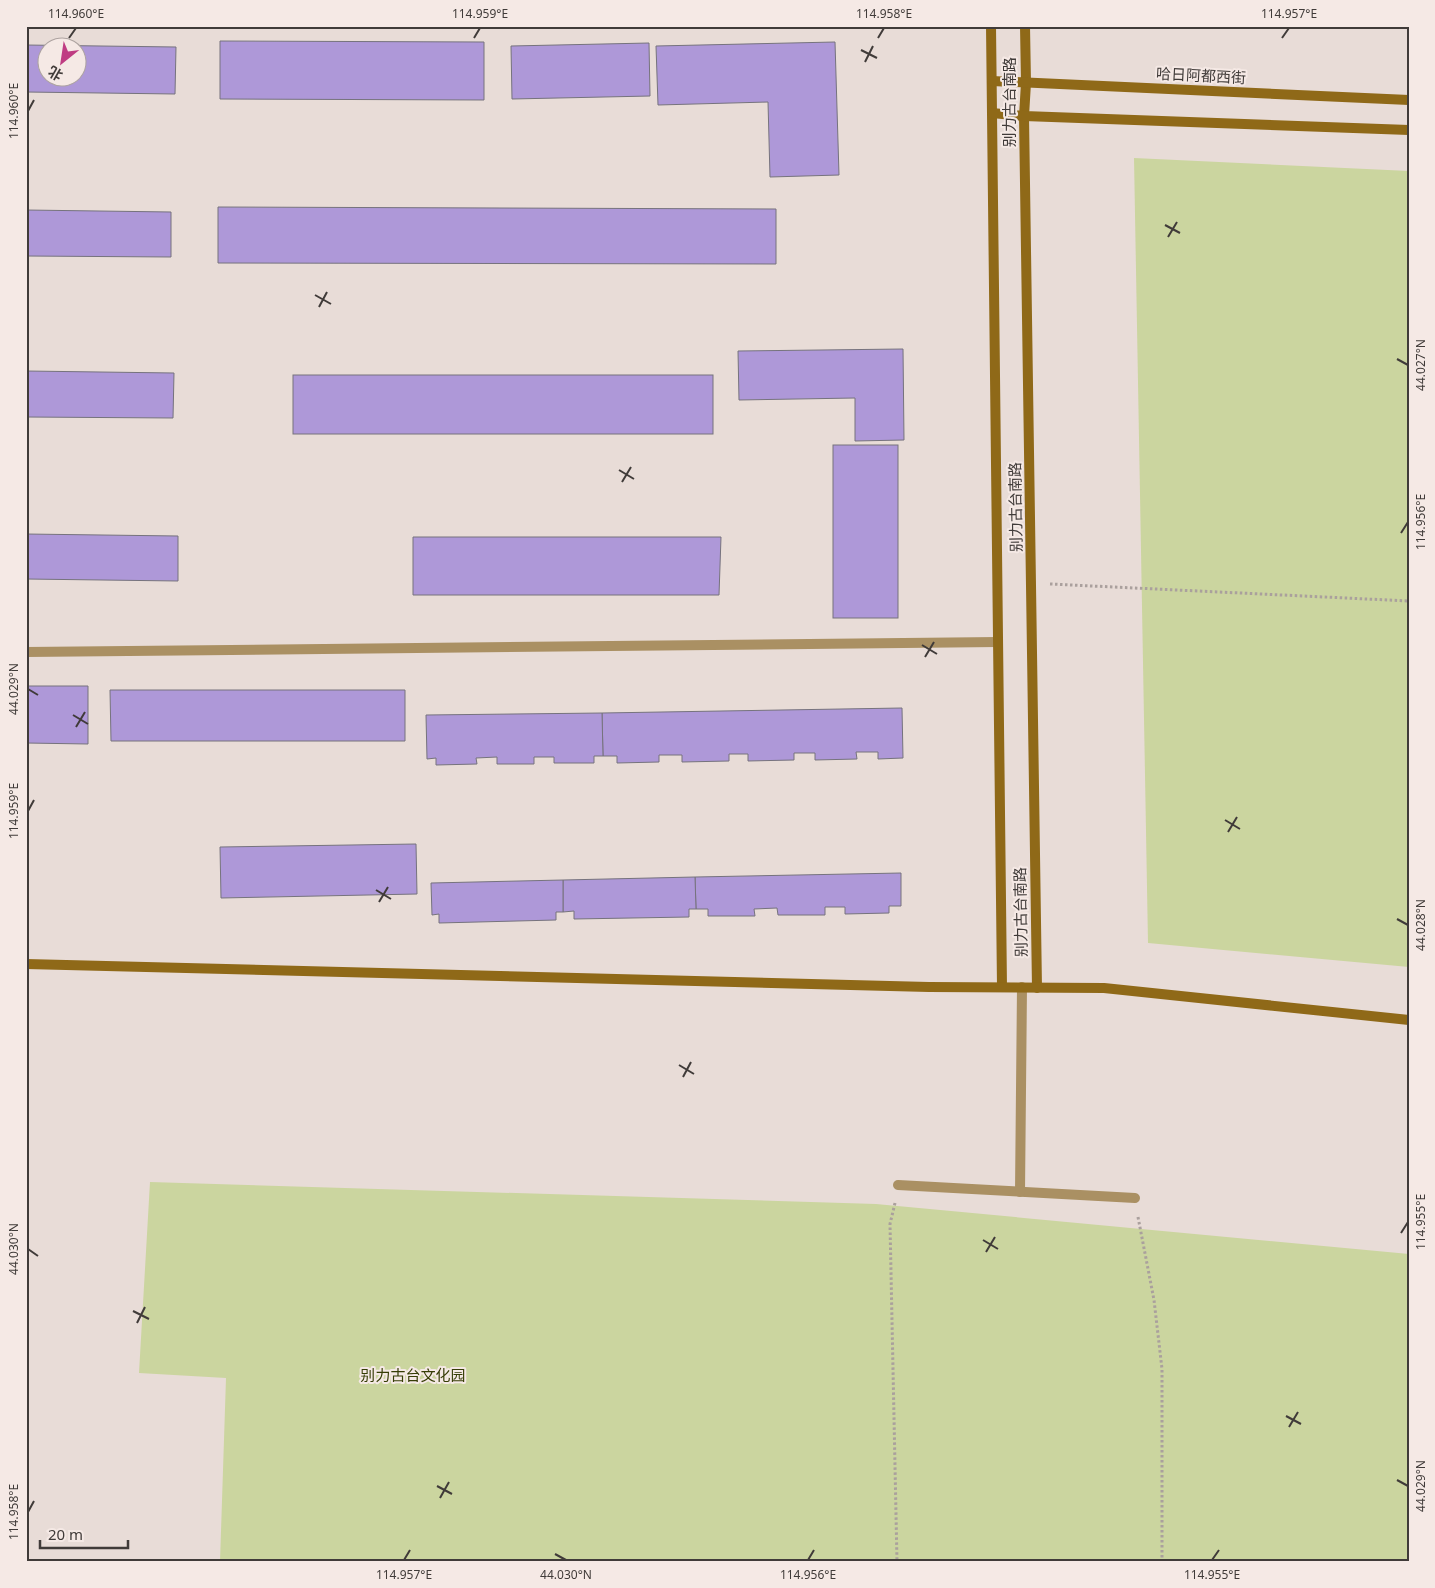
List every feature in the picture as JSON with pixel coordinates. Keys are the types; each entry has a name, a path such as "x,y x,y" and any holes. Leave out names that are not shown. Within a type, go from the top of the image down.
{"street":[{"name":"别力古台南路","path":"991,26 1002,987"},
{"name":"别力古台南路","path":"1025,26 1026,83 1024,116 1037,988"},
{"name":"哈日阿都西街","path":"992,81 1409,100"},
{"path":"992,114 1409,130"},
{"path":"26,652 998,642"},
{"path":"26,964 928,987 1104,988 1409,1020"},
{"path":"1020,1192 1022,987"},
{"path":"898,1185 1135,1198"}],"path":[{"path":"1032,583 1409,601"},
{"path":"897,1562 890,1224 898,1185"},
{"path":"1135,1198 1154,1300 1162,1370 1162,1562"}],"green space":[{"path":"1134,158 1409,171 1409,967 1148,943"},
{"name":"别力古台文化园","path":"150,1182 876,1204 1409,1254 1409,1562 220,1562 226,1378 139,1373"}],"building":[{"path":"220,41 484,42 484,100 220,99"},
{"path":"835,42 839,175 770,177 768,102 658,105 656,46"},
{"path":"649,43 650,96 512,99 511,46"},
{"path":"26,45 38,45 38,88 88,88 88,46 176,47 175,94 26,92"},
{"path":"218,207 776,209 776,264 218,263"},
{"path":"26,210 171,212 171,257 26,256"},
{"path":"903,349 904,440 855,441 855,398 739,400 738,351"},
{"path":"26,371 174,373 173,418 26,417"},
{"path":"293,375 713,375 713,434 293,434"},
{"path":"833,445 898,445 898,618 833,618"},
{"path":"26,534 178,536 178,581 26,579"},
{"path":"413,537 721,537 719,595 413,595"},
{"path":"26,686 88,686 88,744 26,743"},
{"path":"110,690 405,690 405,741 111,741"},
{"path":"902,708 903,758 878,759 878,752 856,752 857,759 815,760 815,753 794,753 794,760 748,761 748,754 729,754 729,761 682,762 682,755 659,755 659,762 617,763 617,756 603,756 602,713"},
{"path":"602,713 603,756 594,756 594,763 554,763 554,757 534,757 534,764 497,764 497,757 476,758 477,764 436,765 436,758 427,759 426,715"},
{"path":"416,844 417,894 221,898 220,847"},
{"path":"901,873 901,906 889,906 889,913 845,914 845,907 825,907 825,915 778,915 777,908 754,909 755,916 708,916 708,909 696,909 695,877"},
{"path":"695,877 696,909 689,909 689,917 574,919 574,911 563,912 563,880"},
{"path":"563,880 563,912 556,912 556,920 439,923 439,914 432,915 431,883"}]}
